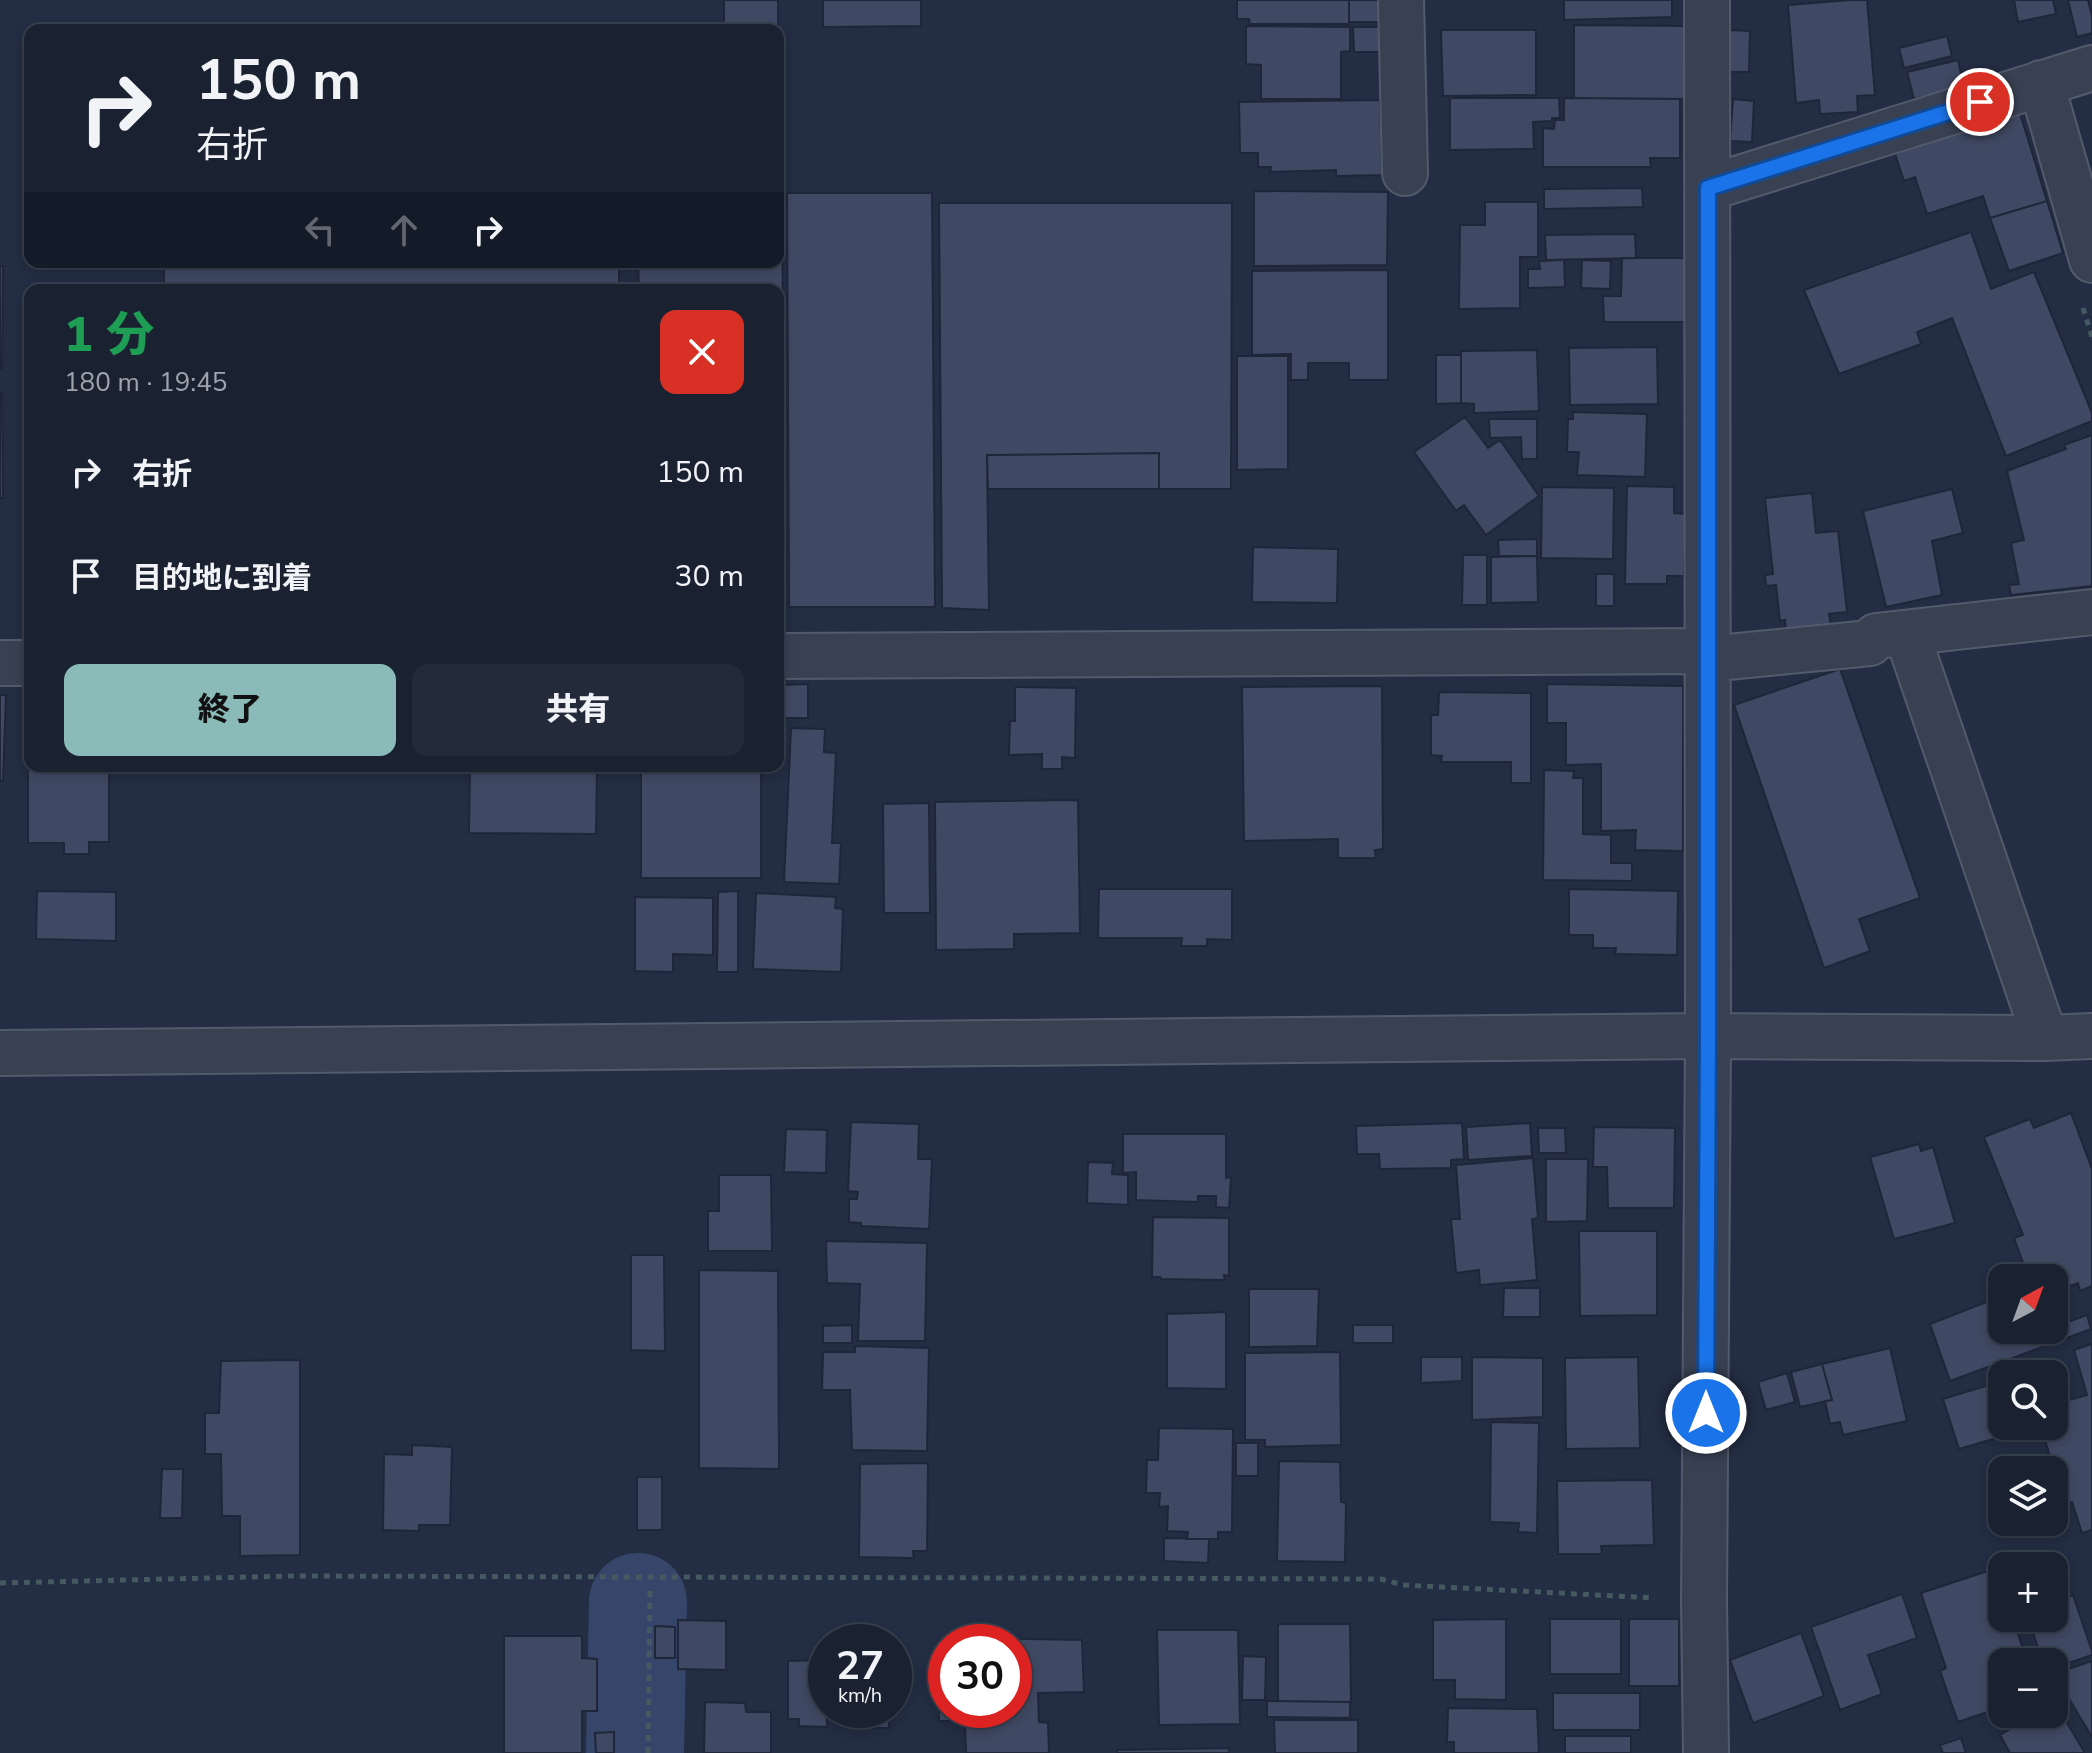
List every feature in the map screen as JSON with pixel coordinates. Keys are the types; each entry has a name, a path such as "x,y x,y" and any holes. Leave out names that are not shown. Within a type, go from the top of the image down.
{"street":[{"path":"1401,0 1405,173"},
{"path":"1706,1753 1707,0"},
{"path":"1708,188 2092,68"},
{"path":"2041,83 2092,260"},
{"path":"784,656 1708,655 1870,643 1876,636 2092,612"},
{"path":"1907,634 2045,1038"},
{"path":"0,663 24,663"},
{"path":"0,1053 1708,1036 2092,1036"}],"path":[{"path":"0,1583 292,1576 1381,1579 1403,1585 1704,1601"},
{"path":"648,1753 650,1589"}],"building":[{"path":"724,0 778,0 778,24 724,24"},
{"path":"823,0 921,0 921,26 823,27"},
{"path":"1237,0 1349,0 1349,24 1250,24 1249,19 1237,19"},
{"path":"1349,0 1384,0 1384,22 1349,22"},
{"path":"1564,0 1672,0 1672,17 1564,20"},
{"path":"1867,0 1875,95 1857,96 1858,112 1820,114 1819,100 1796,103 1788,5"},
{"path":"2014,0 2053,0 2056,14 2018,22"},
{"path":"2068,0 2088,0 2092,33 2077,37"},
{"path":"1574,25 1687,26 1687,99 1574,98"},
{"path":"1246,26 1350,27 1350,51 1341,52 1341,99 1261,99 1261,65 1246,64"},
{"path":"1353,27 1388,27 1387,52 1354,52"},
{"path":"1441,30 1536,30 1536,95 1443,96"},
{"path":"1730,30 1750,31 1749,72 1729,72"},
{"path":"1947,36 1952,56 1904,68 1899,48"},
{"path":"1958,60 1964,87 1914,99 1907,72"},
{"path":"1450,98 1559,98 1560,118 1533,122 1534,149 1450,150"},
{"path":"1564,98 1680,99 1680,158 1650,158 1651,167 1543,167 1543,128 1554,129 1555,120 1564,120"},
{"path":"1733,99 1754,101 1752,142 1730,141"},
{"path":"1380,100 1382,175 1336,176 1336,170 1270,172 1271,167 1258,167 1258,153 1240,153 1239,102"},
{"path":"2019,110 2047,201 1990,218 1983,196 1927,214 1915,177 1904,181 1895,154 1900,152 1898,148"},
{"path":"1642,188 1643,207 1544,209 1544,189"},
{"path":"1254,191 1388,192 1387,265 1254,266"},
{"path":"787,193 932,193 935,607 789,607"},
{"path":"2047,201 2063,253 2009,271 1990,218"},
{"path":"1485,202 1538,202 1538,257 1520,257 1520,308 1459,309 1460,225 1485,225"},
{"path":"939,203 1232,203 1231,489 1159,489 1159,453 987,455 989,610 942,608"},
{"path":"1971,232 1991,289 2034,272 2092,413 2092,421 2006,456 1952,318 1917,332 1921,344 1839,374 1804,290"},
{"path":"1635,234 1636,258 1546,260 1545,235"},
{"path":"1622,258 1686,258 1686,322 1604,322 1603,296 1621,296"},
{"path":"1564,260 1565,287 1528,288 1528,269 1540,269 1539,261"},
{"path":"1582,260 1611,261 1610,289 1581,288"},
{"path":"0,266 3,266 2,369 0,369"},
{"path":"164,268 619,268 619,284 164,284"},
{"path":"638,268 783,268 783,284 639,284"},
{"path":"1388,270 1388,380 1349,380 1349,363 1308,363 1308,380 1291,380 1291,354 1252,355 1252,271"},
{"path":"1657,347 1658,404 1570,405 1569,348"},
{"path":"1537,350 1539,411 1474,413 1474,404 1461,403 1461,351"},
{"path":"1436,355 1461,355 1461,403 1436,404"},
{"path":"1237,356 1288,356 1288,469 1237,470"},
{"path":"2,392 3,498 0,498"},
{"path":"1573,412 1647,414 1645,477 1577,475 1579,452 1567,452 1568,419 1573,419"},
{"path":"1465,417 1488,448 1500,440 1539,496 1486,535 1464,505 1456,511 1414,452"},
{"path":"1489,419 1537,419 1537,459 1522,459 1521,437 1490,438"},
{"path":"2092,435 2092,586 2011,595 2009,585 2019,584 2011,543 2024,540 2007,471 2066,449 2064,445"},
{"path":"1159,453 1159,489 988,489 987,455"},
{"path":"784,469 785,607 784,607"},
{"path":"1627,486 1674,487 1674,513 1686,514 1684,576 1667,576 1667,584 1625,584"},
{"path":"1542,487 1614,488 1613,559 1541,558"},
{"path":"1952,489 1963,533 1932,541 1942,595 1886,607 1863,511"},
{"path":"1812,493 1816,533 1838,531 1847,612 1829,614 1831,626 1786,631 1785,620 1780,621 1776,585 1766,586 1765,575 1773,574 1765,498"},
{"path":"1537,539 1537,556 1499,556 1498,540"},
{"path":"1253,547 1338,549 1337,603 1252,602"},
{"path":"1463,555 1487,555 1487,605 1462,605"},
{"path":"1537,556 1538,602 1491,603 1491,557"},
{"path":"1596,574 1614,574 1614,606 1596,606"},
{"path":"1840,669 1920,898 1859,919 1870,951 1824,968 1734,705"},
{"path":"808,684 808,718 784,718 784,685"},
{"path":"1547,684 1683,686 1683,851 1635,850 1636,830 1601,831 1601,764 1566,765 1566,723 1547,723"},
{"path":"1382,686 1383,849 1375,850 1376,858 1338,858 1338,839 1244,841 1242,687"},
{"path":"1015,687 1076,688 1075,758 1062,757 1062,769 1042,769 1042,754 1009,755 1010,721 1015,721"},
{"path":"1439,692 1531,693 1531,783 1511,783 1511,762 1441,762 1442,756 1431,755 1431,715 1438,715"},
{"path":"0,695 6,695 3,781 0,781"},
{"path":"791,728 825,729 824,752 836,753 832,843 841,843 839,884 784,882"},
{"path":"1544,770 1574,771 1573,778 1583,778 1583,834 1611,835 1611,863 1632,863 1632,881 1543,880"},
{"path":"28,772 109,772 109,842 89,842 89,854 64,854 64,843 28,843"},
{"path":"470,772 597,772 596,834 469,833"},
{"path":"641,772 761,772 761,878 641,878"},
{"path":"1078,800 1080,933 1014,934 1014,949 936,950 935,802"},
{"path":"929,803 930,913 884,913 883,804"},
{"path":"1099,889 1232,889 1232,940 1207,939 1207,946 1181,946 1182,938 1098,938"},
{"path":"1569,889 1678,891 1677,955 1615,954 1616,948 1593,948 1593,935 1569,935"},
{"path":"37,891 116,892 116,941 36,939"},
{"path":"738,891 738,972 717,972 718,892"},
{"path":"756,893 836,897 835,908 843,909 841,972 753,969"},
{"path":"635,897 713,898 713,955 673,954 673,972 635,971"},
{"path":"2071,1113 2092,1169 2092,1286 2080,1291 2078,1283 2068,1287 2068,1264 2024,1264 2014,1238 2023,1235 1984,1137 2030,1119 2034,1128"},
{"path":"851,1122 919,1124 918,1159 932,1159 929,1229 861,1226 861,1223 849,1222 849,1199 857,1199 858,1192 848,1191"},
{"path":"1462,1123 1464,1159 1451,1160 1451,1168 1380,1169 1379,1154 1357,1154 1356,1126"},
{"path":"1530,1123 1532,1156 1468,1160 1466,1127"},
{"path":"1594,1127 1675,1128 1674,1208 1608,1208 1607,1167 1593,1167"},
{"path":"1538,1128 1565,1128 1566,1153 1539,1153"},
{"path":"786,1129 827,1130 826,1173 784,1172"},
{"path":"1123,1134 1226,1134 1226,1178 1231,1177 1229,1208 1216,1207 1216,1196 1198,1196 1198,1202 1136,1200 1136,1172 1123,1173"},
{"path":"1919,1144 1921,1151 1933,1147 1955,1223 1894,1239 1870,1157"},
{"path":"1533,1158 1538,1218 1532,1219 1537,1280 1480,1285 1479,1270 1456,1273 1451,1219 1460,1219 1456,1165"},
{"path":"1546,1159 1588,1159 1587,1221 1546,1222"},
{"path":"1088,1162 1113,1163 1112,1174 1128,1175 1128,1205 1087,1203"},
{"path":"719,1175 771,1175 772,1251 708,1251 708,1211 719,1211"},
{"path":"1153,1217 1229,1218 1229,1276 1224,1275 1225,1280 1152,1277"},
{"path":"1579,1231 1657,1231 1657,1315 1580,1316"},
{"path":"826,1241 927,1243 925,1341 858,1341 860,1284 827,1283"},
{"path":"631,1255 664,1255 665,1351 631,1350"},
{"path":"699,1270 778,1271 779,1469 699,1468"},
{"path":"1504,1288 1540,1288 1540,1317 1503,1317"},
{"path":"1249,1289 1319,1289 1317,1346 1249,1347"},
{"path":"1988,1301 1988,1344 2050,1344 2007,1360 1988,1360 1988,1367 1950,1381 1930,1324"},
{"path":"1226,1312 1226,1389 1167,1388 1167,1314"},
{"path":"2087,1315 2091,1329 2068,1337 2068,1322"},
{"path":"852,1325 852,1343 823,1343 823,1326"},
{"path":"1353,1325 1393,1325 1393,1343 1353,1343"},
{"path":"2092,1344 2092,1530 2082,1533 2072,1502 2068,1503 2068,1456 2050,1456 2045,1440 2068,1440 2068,1400 2087,1395 2074,1350"},
{"path":"855,1346 929,1348 927,1451 852,1450 850,1390 822,1390 823,1352 855,1352"},
{"path":"1890,1348 1907,1421 1843,1435 1840,1422 1830,1424 1825,1401 1832,1400 1822,1364"},
{"path":"1340,1352 1341,1445 1265,1447 1265,1440 1245,1440 1245,1353"},
{"path":"1421,1357 1462,1357 1462,1381 1421,1383"},
{"path":"1472,1357 1543,1358 1543,1417 1472,1420"},
{"path":"1638,1357 1640,1448 1566,1449 1565,1358"},
{"path":"300,1360 300,1555 240,1556 240,1516 222,1516 221,1454 205,1454 205,1413 219,1413 221,1361"},
{"path":"1822,1364 1832,1400 1800,1407 1791,1372"},
{"path":"1787,1373 1795,1402 1766,1410 1758,1382"},
{"path":"1988,1385 1990,1440 1959,1449 1943,1399"},
{"path":"1491,1422 1539,1423 1537,1533 1518,1532 1519,1523 1490,1522"},
{"path":"1159,1428 1233,1429 1232,1532 1218,1532 1218,1539 1187,1539 1188,1532 1167,1531 1168,1506 1159,1507 1160,1493 1146,1493 1147,1460 1158,1460"},
{"path":"1236,1443 1258,1443 1258,1476 1236,1476"},
{"path":"412,1445 452,1447 450,1525 419,1525 419,1531 383,1530 384,1454 412,1455"},
{"path":"1279,1461 1340,1462 1341,1502 1346,1503 1345,1562 1277,1561"},
{"path":"928,1463 927,1551 913,1551 914,1558 859,1557 860,1464"},
{"path":"162,1469 183,1469 182,1518 160,1518"},
{"path":"637,1477 662,1477 662,1530 637,1530"},
{"path":"1652,1480 1654,1545 1601,1546 1602,1554 1558,1554 1557,1481"},
{"path":"1164,1538 1209,1539 1208,1563 1164,1561"},
{"path":"1988,1571 1988,1632 2017,1632 2023,1648 1988,1648 1988,1712 1958,1722 1940,1671 1946,1668 1921,1593"},
{"path":"1902,1594 1917,1638 1868,1655 1882,1694 1840,1710 1811,1627"},
{"path":"2073,1595 2092,1655 2068,1663 2068,1648 2038,1648 2033,1632 2068,1632 2068,1597"},
{"path":"1506,1619 1506,1700 1455,1699 1455,1680 1433,1680 1433,1620"},
{"path":"1550,1619 1621,1619 1621,1674 1550,1674"},
{"path":"1629,1619 1679,1619 1679,1686 1629,1686"},
{"path":"678,1620 726,1621 726,1670 678,1669"},
{"path":"1278,1624 1350,1624 1351,1702 1278,1701"},
{"path":"655,1626 675,1627 675,1658 655,1658"},
{"path":"1157,1630 1238,1630 1240,1724 1159,1725"},
{"path":"1801,1633 1824,1696 1753,1723 1730,1660"},
{"path":"504,1636 582,1636 582,1658 597,1659 597,1711 582,1711 582,1753 504,1753"},
{"path":"1032,1639 1082,1640 1084,1692 1038,1693 1039,1722 1048,1723 1049,1753 966,1753 965,1728 1032,1728"},
{"path":"1243,1656 1266,1657 1265,1700 1242,1700"},
{"path":"808,1660 808,1726 799,1726 799,1719 788,1719 788,1661"},
{"path":"2092,1661 2092,1737 2068,1697 2068,1669"},
{"path":"1553,1693 1640,1693 1640,1730 1553,1730"},
{"path":"1267,1701 1350,1702 1350,1718 1267,1717"},
{"path":"705,1702 745,1703 746,1712 771,1712 771,1753 704,1753"},
{"path":"1448,1708 1537,1709 1539,1753 1454,1753 1454,1742 1447,1742"},
{"path":"1274,1720 1358,1720 1358,1753 1275,1753"},
{"path":"2068,1725 2085,1753 2010,1753 2000,1735 2012,1728 2068,1728"},
{"path":"614,1732 614,1753 596,1753 595,1733"},
{"path":"1565,1736 1631,1736 1631,1753 1565,1753"},
{"path":"1961,1738 1966,1753 1943,1753 1940,1745"},
{"path":"1229,1748 1229,1753 1117,1753 1117,1750"}],"waterway":[{"path":"635,1753 638,1602"}],"route":[{"path":"1706,1413 1708,188 1980,102"}]}
